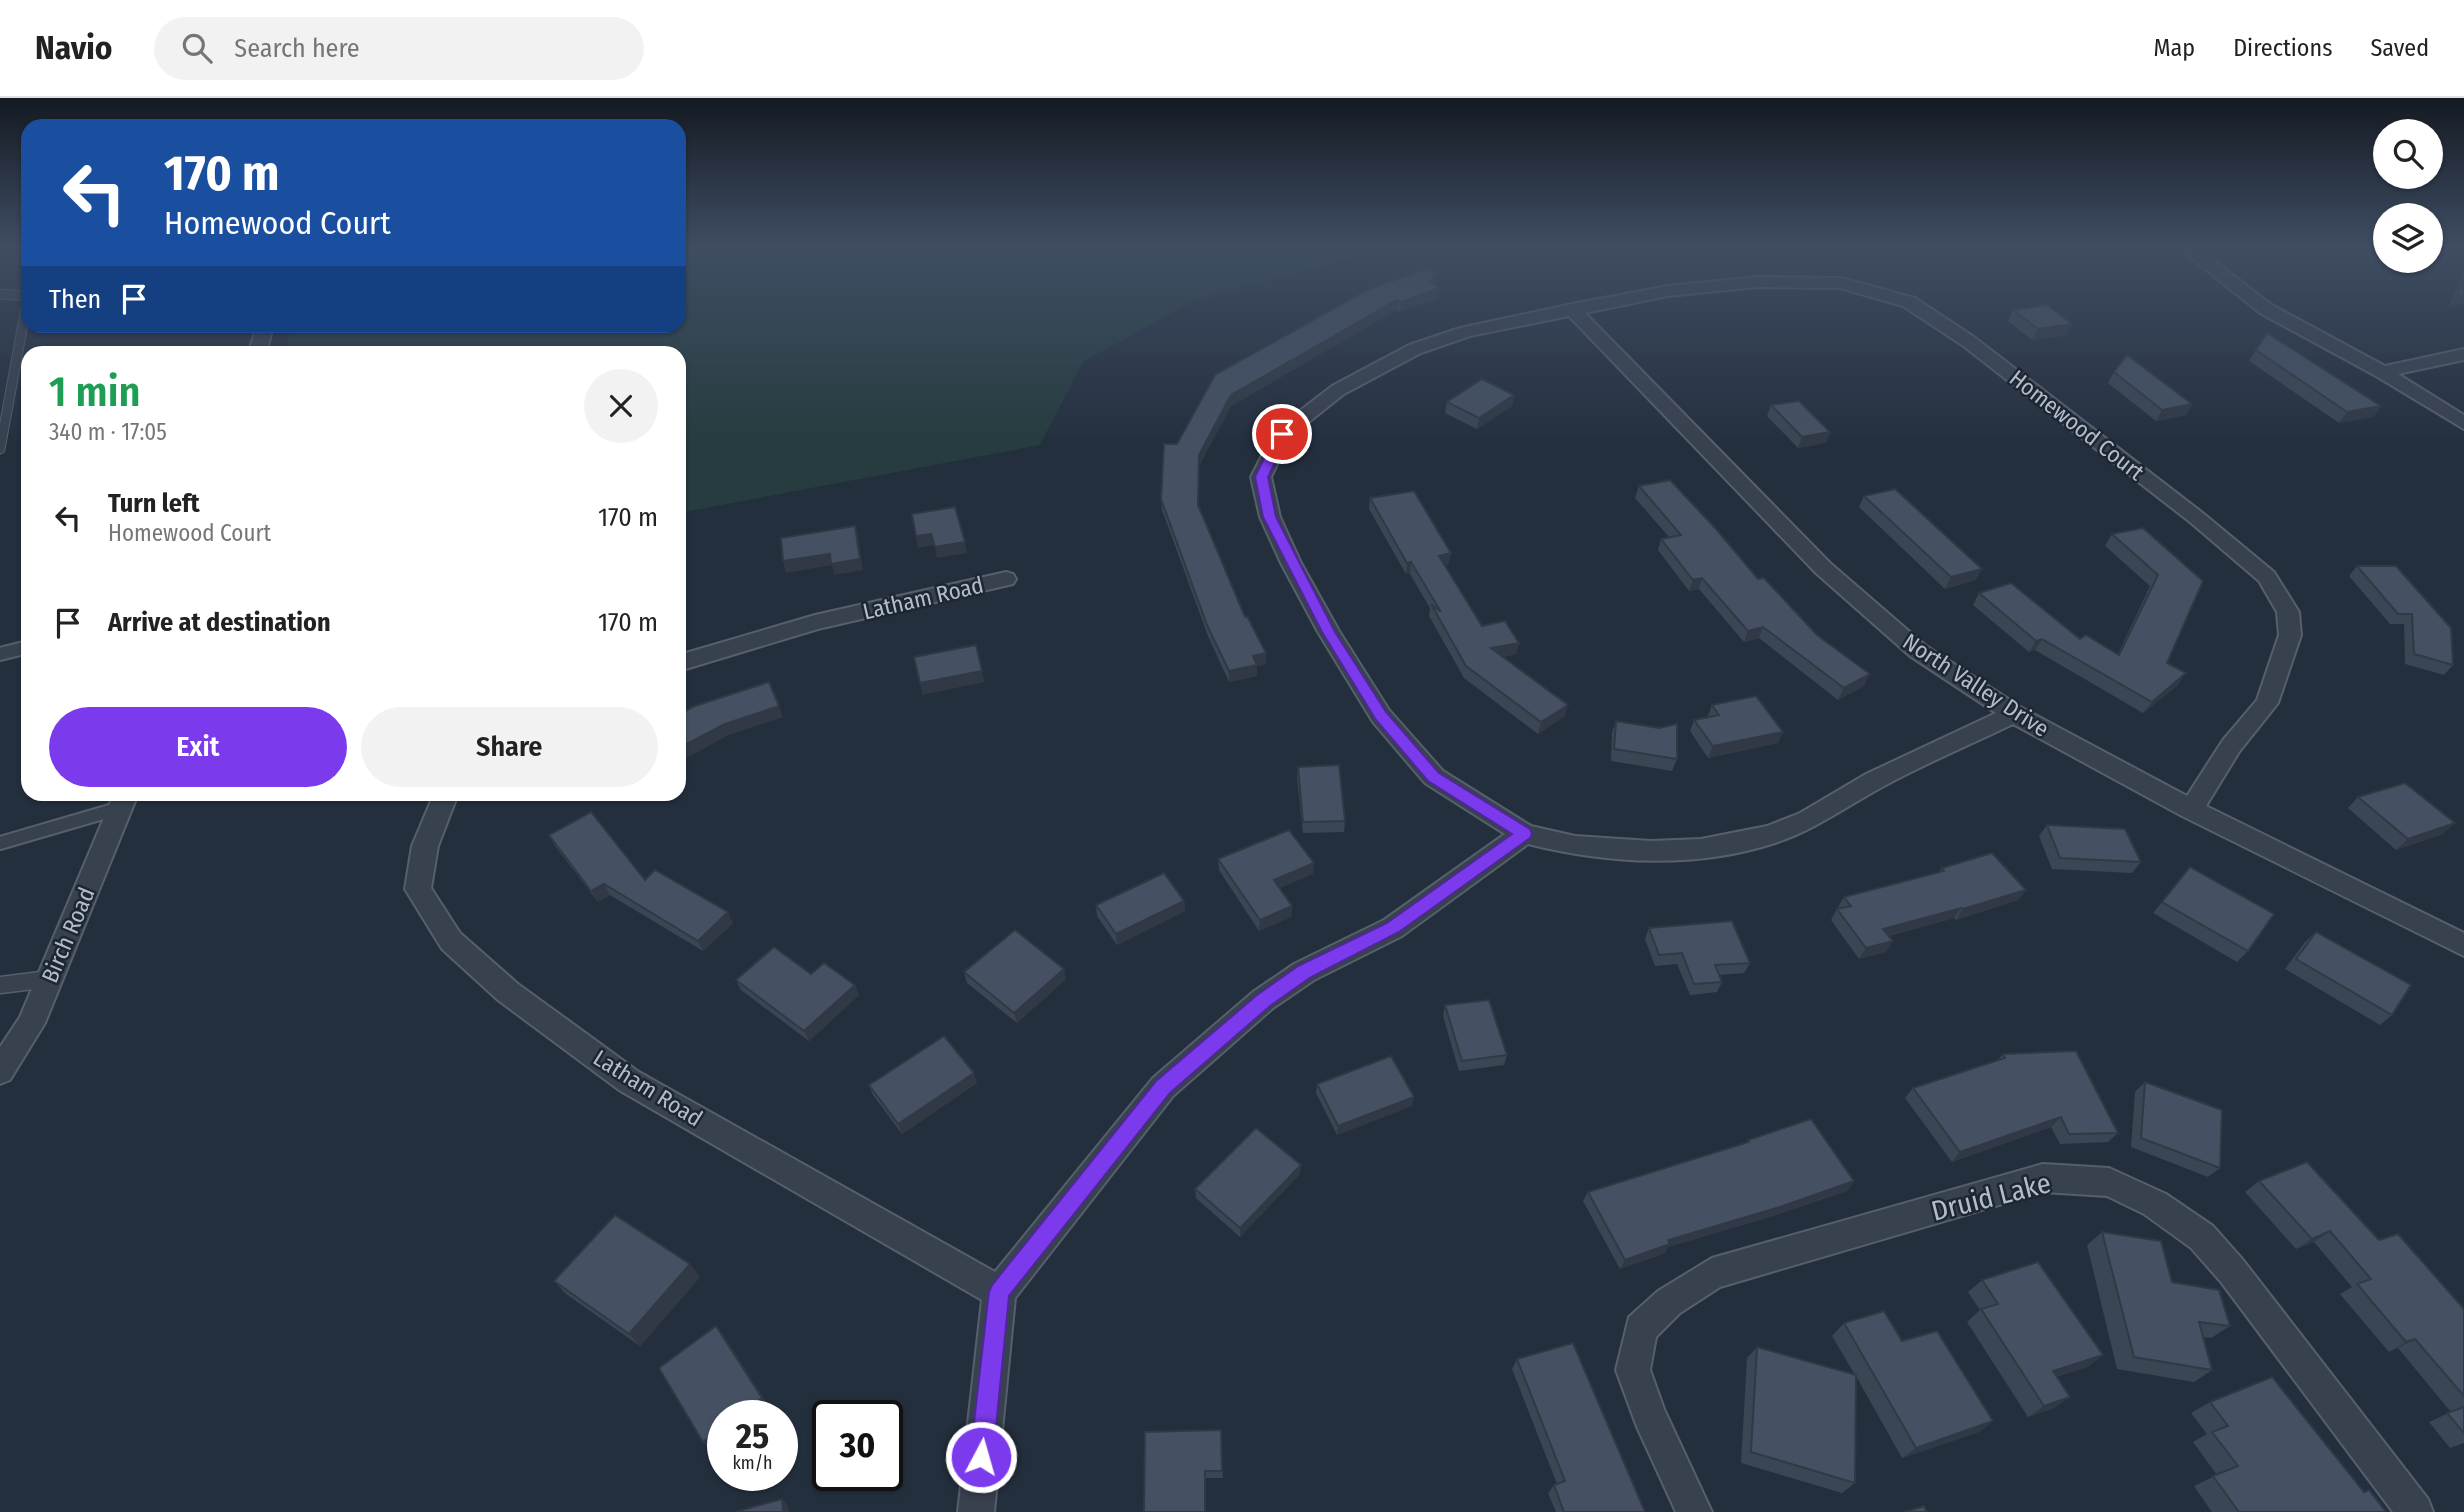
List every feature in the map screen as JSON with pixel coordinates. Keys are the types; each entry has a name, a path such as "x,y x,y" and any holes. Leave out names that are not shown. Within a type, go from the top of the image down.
{"street":[{"name":"Homewood Court","path":"1558,312 1466,332 1415,349 1338,390 1282,434 1261,477 1269,517 1329,632 1381,716 1434,777 1524,834 1575,846 1651,851 1701,849 1770,835 1809,820 1875,780 2014,714"},
{"name":"North Valley Drive","path":"1575,312 1823,568 1918,651 2014,714 2191,809 2464,945"},
{"name":"Homewood Court","path":"1924,312 1968,341 2197,518 2267,578 2288,612 2290,635 2267,703 2231,746 2191,809"},
{"path":"2271,312 2382,372 2464,423"},
{"path":"2382,372 2438,362 2464,354"},
{"name":"Latham Road","path":"686,661 814,622 1006,579"},
{"name":"Birch Road","path":"0,1072 31,1023 123,801"},
{"name":"Latham Road","path":"443,801 425,846 418,889 451,941 508,992 629,1081 999,1292"},
{"path":"976,1512 999,1292 1163,1087 1263,1000 1304,972 1393,928 1524,834"},
{"name":"Druid Lake","path":"1693,1512 1649,1415 1633,1370 1641,1329 1669,1302 1712,1274 2043,1178 2109,1182 2155,1204 2202,1237 2232,1271 2416,1512"}],"lane":[{"path":"0,449 21,333"},
{"path":"0,654 21,649"},
{"path":"0,843 123,801"},
{"path":"0,985 49,979"}],"green space":[{"path":"686,312 1173,312 1083,362 1040,445 686,512 686,346 288,346 288,333 686,333"}],"building":[{"path":"1328,312 1376,312 1231,395 1199,455 1198,505 1245,617 1247,616 1266,653 1253,656 1257,665 1229,671 1207,625 1161,499 1164,444 1177,444 1215,375"},
{"path":"2016,312 2056,312 2072,324 2038,329"},
{"path":"2267,333 2381,406 2347,412 2256,350"},
{"path":"2127,355 2192,404 2162,410 2114,372"},
{"path":"1482,379 1514,395 1479,418 1447,402"},
{"path":"1799,401 1830,432 1802,437 1771,405"},
{"path":"1670,480 1758,579 1764,578 1817,635 1870,674 1844,688 1763,627 1748,631 1702,578 1693,580 1661,539 1681,535 1639,486"},
{"path":"1895,489 1982,569 1951,577 1864,496"},
{"path":"1414,491 1451,553 1439,556 1482,626 1505,621 1519,643 1491,648 1568,705 1541,722 1466,666 1431,604 1441,612 1411,562 1407,563 1370,498"},
{"path":"955,507 965,542 935,547 931,534 916,536 912,514"},
{"path":"855,526 860,559 831,564 830,554 783,561 781,538"},
{"path":"2143,528 2203,581 2167,663 2186,673 2152,702 2042,639 2036,641 1979,593 2011,583 2080,639 2086,635 2119,655 2158,575 2112,534"},
{"path":"2357,566 2396,566 2451,628 2453,665 2414,654 2412,614 2398,614"},
{"path":"976,645 982,671 920,683 914,657"},
{"path":"769,682 779,706 725,724 686,744 686,710"},
{"path":"1756,696 1783,732 1713,746 1694,720 1719,715 1712,705"},
{"path":"1616,721 1659,728 1677,724 1677,759 1614,749"},
{"path":"1339,765 1345,821 1303,822 1298,767"},
{"path":"2405,783 2455,823 2408,839 2358,797"},
{"path":"591,812 645,880 655,870 728,912 698,941 604,884 591,891 549,835"},
{"path":"2047,825 2125,829 2141,862 2060,858"},
{"path":"1289,830 1314,863 1274,880 1292,906 1260,920 1218,859"},
{"path":"1992,853 2026,890 1883,929 1893,941 1866,948 1837,909 1851,906 1844,897 1944,871 1942,868"},
{"path":"2190,867 2274,914 2248,951 2162,902"},
{"path":"1164,873 1184,901 1116,934 1096,905"},
{"path":"1732,921 1750,963 1715,965 1722,982 1694,984 1682,953 1659,955 1649,928"},
{"path":"1015,930 1064,969 1014,1013 964,972"},
{"path":"2316,932 2411,985 2392,1015 2296,959"},
{"path":"774,947 811,974 824,963 855,985 804,1031 736,980"},
{"path":"1489,1000 1507,1055 1462,1061 1445,1005"},
{"path":"944,1036 974,1073 898,1124 869,1085"},
{"path":"2076,1051 2118,1133 2069,1134 2061,1117 1960,1152 1913,1088 2005,1058 2003,1054"},
{"path":"1391,1056 1414,1097 1338,1126 1317,1084"},
{"path":"2145,1082 2222,1110 2220,1168 2141,1138"},
{"path":"1811,1119 1854,1181 1780,1207 1668,1240 1670,1244 1625,1260 1588,1192 1749,1142 1748,1140"},
{"path":"1256,1128 1301,1165 1240,1228 1195,1189"},
{"path":"2307,1162 2379,1240 2398,1234 2464,1309 2464,1396 2415,1339 2406,1342 2357,1284 2371,1279 2330,1231 2312,1239 2259,1181"},
{"path":"615,1215 690,1264 629,1334 554,1281"},
{"path":"2102,1232 2161,1241 2172,1282 2219,1290 2230,1326 2199,1322 2212,1370 2134,1357"},
{"path":"2038,1262 2103,1355 2053,1371 2070,1397 2044,1406 1981,1309 1998,1304 1982,1280"},
{"path":"1884,1311 1902,1341 1937,1331 1993,1421 1916,1448 1844,1323"},
{"path":"716,1326 762,1398 707,1400 707,1439 703,1442 659,1368"},
{"path":"1573,1343 1645,1512 1564,1512 1554,1485 1565,1481 1517,1359"},
{"path":"1757,1347 1856,1375 1855,1483 1751,1452"},
{"path":"2272,1377 2364,1492 2369,1490 2386,1512 2239,1512 2213,1476 2238,1466 2212,1432 2228,1426 2210,1402"},
{"path":"2464,1407 2464,1433 2447,1413"},
{"path":"1221,1430 1222,1471 1205,1471 1205,1512 1144,1512 1145,1432"},
{"path":"782,1499 783,1512 735,1512"},
{"path":"1924,1506 1927,1512 1905,1512"}],"route":[{"path":"981,1457 999,1292 1163,1087 1263,1000 1304,972 1393,928 1524,834 1434,777 1381,716 1329,632 1269,517 1261,477 1282,434"}]}
